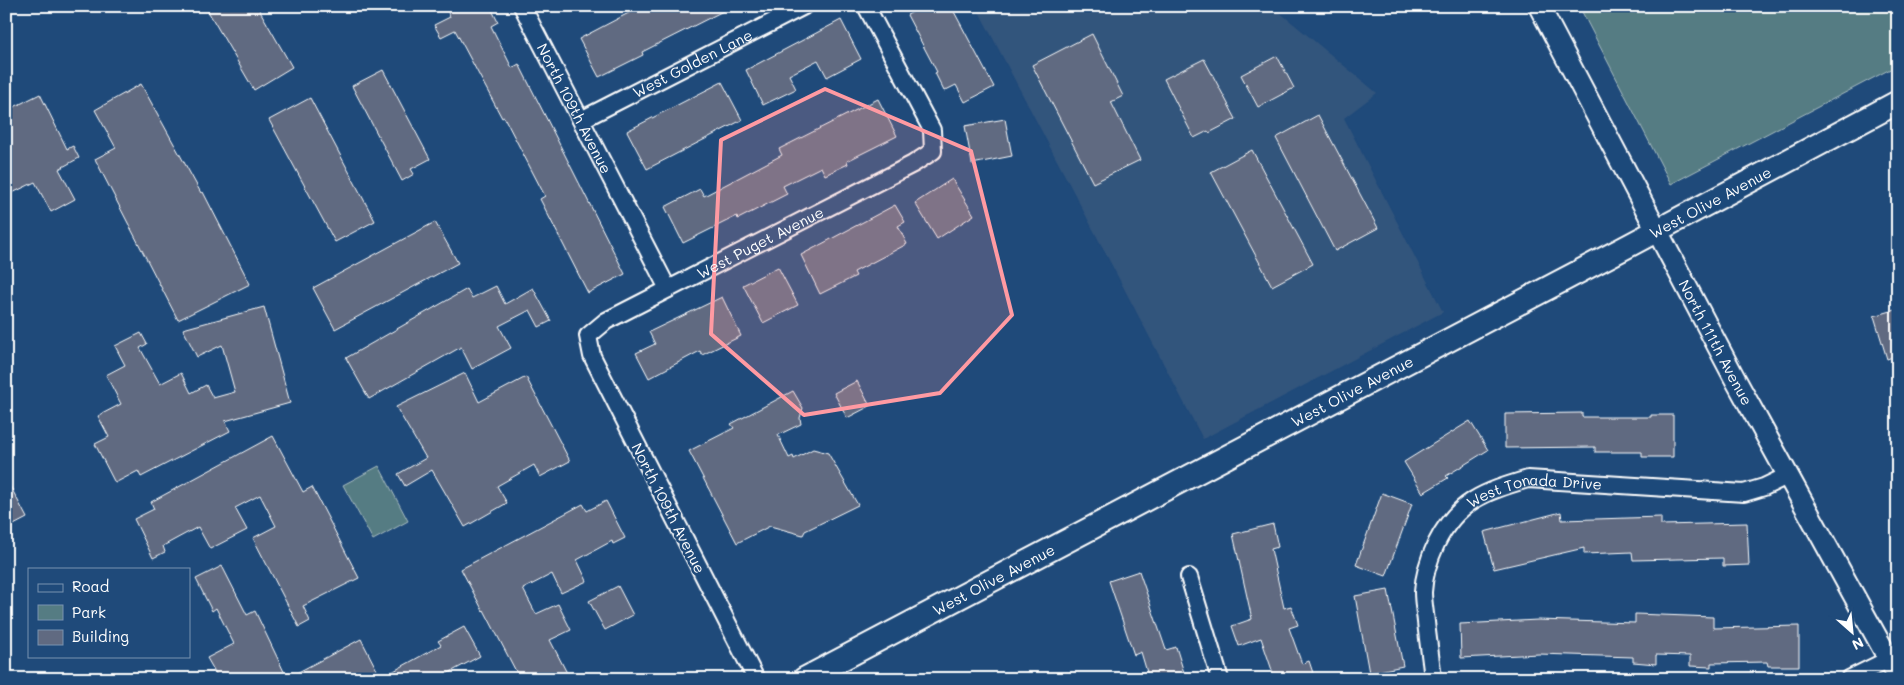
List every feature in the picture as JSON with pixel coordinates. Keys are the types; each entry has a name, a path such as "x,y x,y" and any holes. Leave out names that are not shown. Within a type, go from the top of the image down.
{"main road":[{"name":"West Olive Avenue","path":"804,679 1898,102"}],"street":[{"name":"North 109th Avenue","path":"522,6 668,289"},
{"name":"West Golden Lane","path":"581,120 804,6"},
{"name":"West Puget Avenue","path":"588,336 606,321 913,164 932,151 932,130 866,6"},
{"name":"North 111th Avenue","path":"1539,6 1656,231 1787,476 1895,664"},
{"name":"North 109th Avenue","path":"588,336 592,356 756,679"},
{"name":"West Tonada Drive","path":"1433,679 1423,594 1424,579 1430,557 1445,526 1457,512 1472,501 1499,487 1528,479 1744,493 1764,487 1787,476"},
{"path":"1189,577 1220,679"},
{"path":"1849,679 1895,664"}],"highlighted area":[{"path":"825,89 971,151 1012,315 940,393 804,415 711,334 721,140"}],"shaded area":[{"path":"976,6 1272,6 1377,93 1344,118 1443,312 1203,439"}],"green space":[{"path":"1579,6 1898,6 1898,65 1671,184"},
{"path":"379,466 408,521 373,540 343,485"}],"building":[{"path":"205,6 257,6 292,67 254,90"},
{"path":"445,6 490,6 498,22 491,26 512,68 519,64 625,274 588,293 540,199 545,196 504,117 502,118 455,30 441,37 434,25 450,17"},
{"path":"642,6 733,6 642,52 643,55 599,77 579,39"},
{"path":"924,6 951,6 994,87 965,102 956,85 944,91 935,73 937,72 907,15"},
{"path":"841,20 861,59 827,77 818,60 789,75 796,89 763,105 746,70"},
{"path":"1092,34 1123,96 1111,102 1140,160 1093,183 1032,65"},
{"path":"1277,56 1294,88 1258,107 1241,75"},
{"path":"1204,59 1236,119 1209,133 1208,131 1194,138 1164,79"},
{"path":"383,70 430,159 411,169 414,174 402,181 352,86"},
{"path":"722,82 742,120 647,169 627,131"},
{"path":"141,84 201,193 203,192 250,284 178,320 95,159 116,148 95,110"},
{"path":"40,94 67,149 73,146 79,158 59,169 75,199 51,212 35,182 6,196 6,111"},
{"path":"310,98 375,221 335,242 269,120"},
{"path":"878,99 897,136 847,161 848,164 825,175 821,167 783,186 787,194 738,219 737,216 683,243 665,207 700,189 704,196 782,155 779,149"},
{"path":"1318,115 1378,228 1335,251 1276,138"},
{"path":"1005,119 1012,156 972,164 965,126"},
{"path":"1252,150 1313,264 1272,286 1211,172"},
{"path":"952,179 974,215 937,239 915,203"},
{"path":"895,205 905,222 898,226 907,244 854,272 856,276 820,294 801,255"},
{"path":"435,222 458,263 335,329 313,288"},
{"path":"778,267 798,305 763,323 743,285"},
{"path":"496,286 505,304 533,288 551,321 539,327 530,310 499,326 511,348 472,369 461,347 369,399 346,358 467,289 472,298"},
{"path":"722,297 741,336 702,355 700,351 649,378 636,353 655,344 649,332"},
{"path":"264,307 290,403 225,421 230,431 141,477 138,471 115,483 95,444 109,437 98,416 121,404 106,375 125,365 115,346 141,333 147,344 140,348 160,384 181,373 191,393 206,385 213,398 235,392 222,345 197,357 183,329"},
{"path":"1898,309 1898,355 1887,359 1874,316"},
{"path":"465,373 479,402 526,377 570,461 540,477 534,465 497,486 507,503 465,527 432,470 405,486 398,474 426,458 396,407"},
{"path":"857,381 870,406 847,418 834,393"},
{"path":"793,391 803,408 800,418 801,424 778,435 789,458 793,456 794,459 813,449 828,453 858,505 805,531 803,535 770,526 737,543 689,451 734,428 731,424"},
{"path":"1582,413 1582,417 1651,417 1651,415 1673,415 1673,457 1642,457 1642,452 1595,452 1595,447 1505,448 1505,414"},
{"path":"1470,421 1488,450 1423,493 1404,462"},
{"path":"273,436 303,492 312,487 359,578 303,606 310,621 299,627 253,538 276,526 260,495 235,508 247,530 210,549 198,527 163,546 165,552 153,558 134,519 154,509 151,502"},
{"path":"6,478 27,518 6,529"},
{"path":"1382,493 1412,504 1386,576 1356,565"},
{"path":"606,501 625,538 613,544 612,541 577,560 587,581 561,593 552,574 523,589 536,614 558,604 571,630 550,640 568,675 560,679 520,679 461,569 583,504 587,511"},
{"path":"1561,512 1562,520 1661,517 1661,525 1747,523 1749,565 1723,566 1723,558 1633,560 1632,552 1584,554 1584,548 1494,569 1484,532"},
{"path":"1273,524 1278,547 1271,549 1284,608 1291,606 1298,625 1289,628 1302,664 1309,661 1315,679 1275,679 1261,638 1239,646 1232,626 1252,619 1233,534"},
{"path":"222,566 247,615 255,611 287,678 361,639 381,678 441,645 438,641 464,627 480,656 445,675 447,679 219,679 207,658 234,644 216,608 212,611 196,579"},
{"path":"1139,571 1166,650 1176,647 1186,679 1149,679 1141,652 1134,655 1109,581"},
{"path":"618,586 633,615 605,630 589,601"},
{"path":"1388,590 1403,666 1369,673 1355,596"},
{"path":"1635,614 1713,617 1713,628 1799,626 1799,666 1768,666 1767,662 1711,663 1711,667 1690,666 1690,656 1656,655 1656,664 1633,662 1633,657 1539,654 1461,658 1460,624 1538,620 1635,623"}]}
